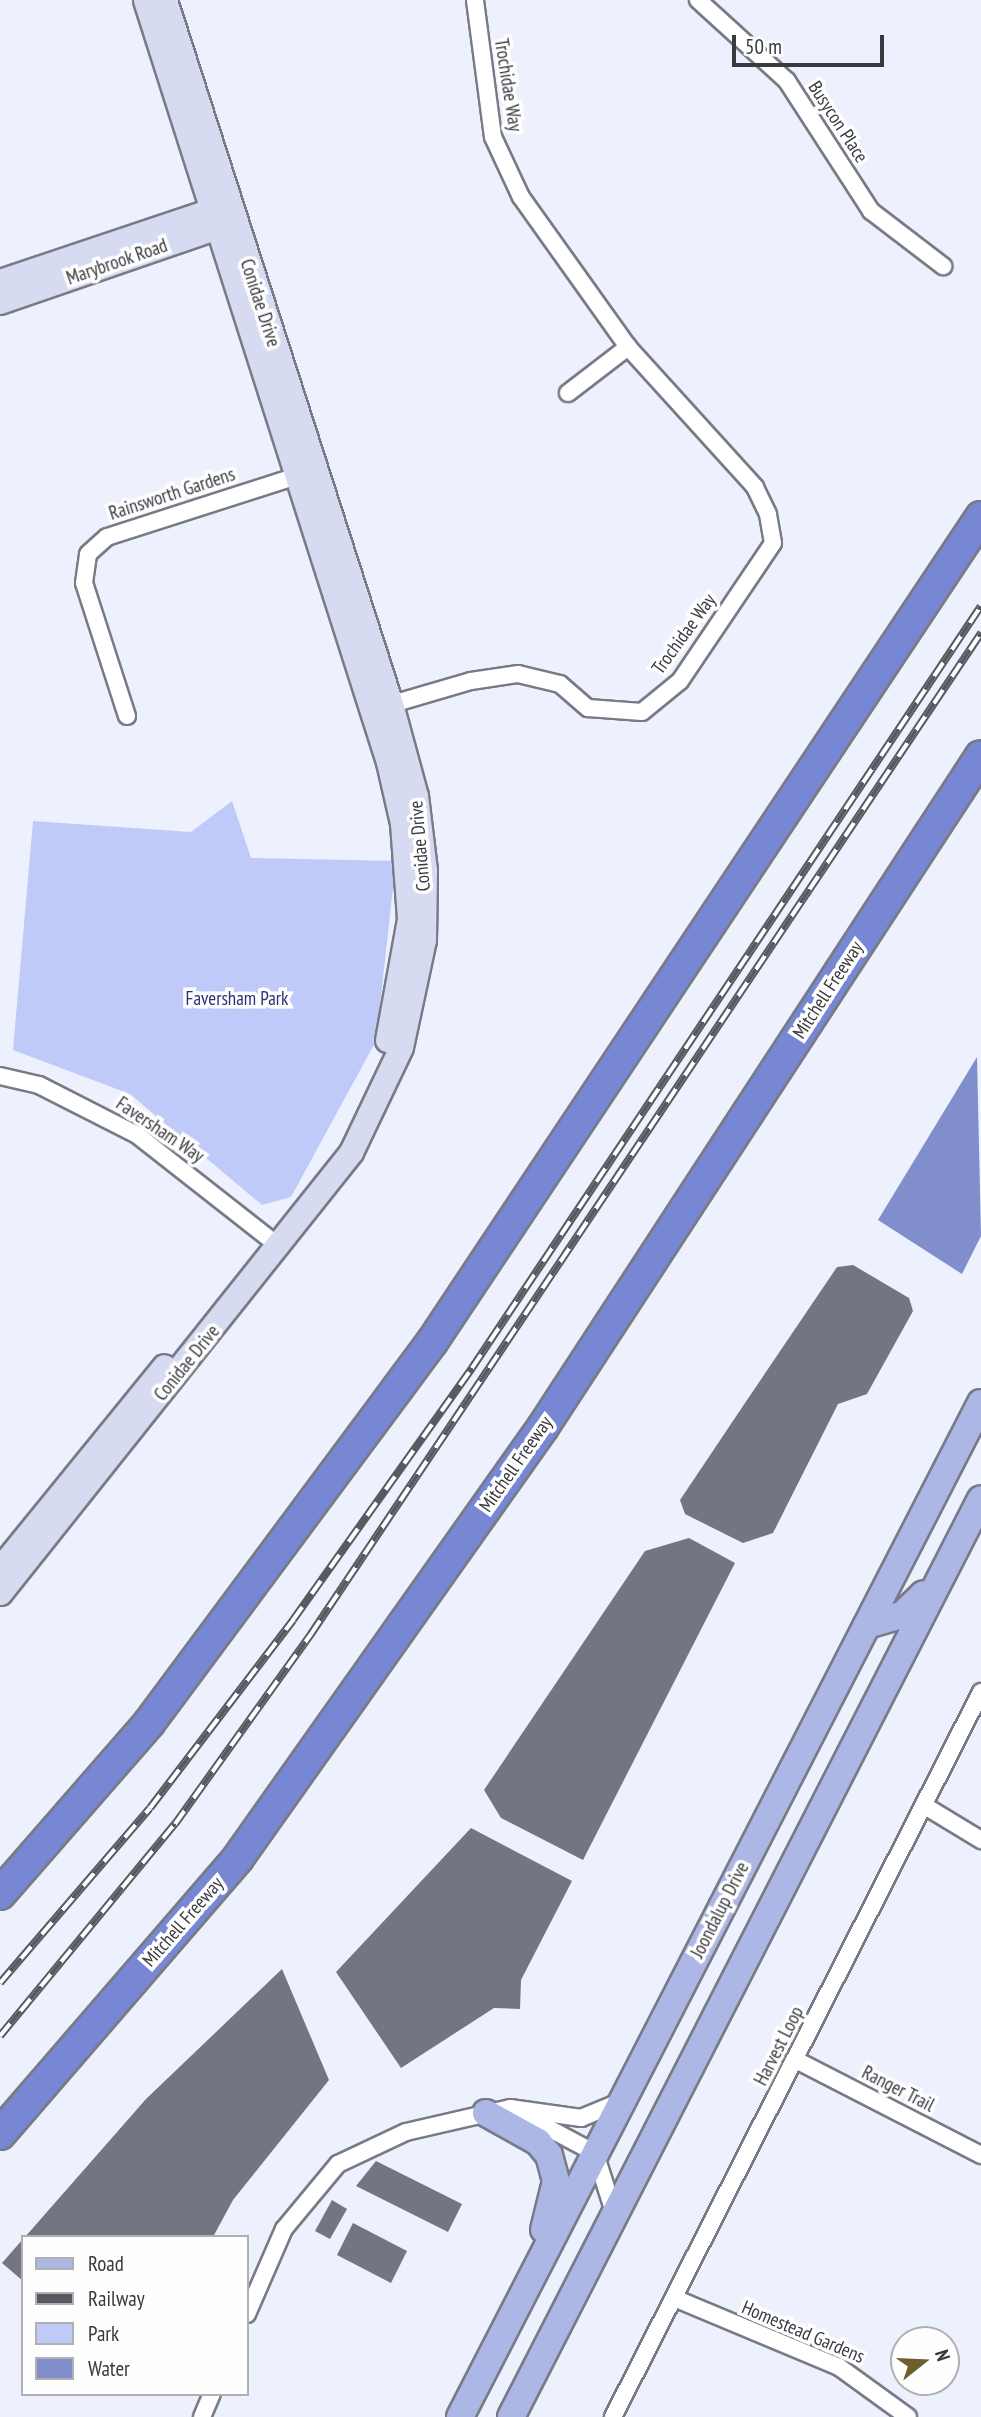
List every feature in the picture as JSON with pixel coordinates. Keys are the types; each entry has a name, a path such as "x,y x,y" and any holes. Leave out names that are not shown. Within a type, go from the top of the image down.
{"highway":[{"path":"0,1894 149,1723 432,1342 981,517"},
{"name":"Mitchell Freeway","path":"0,2134 254,1836 543,1427 981,756"}],"main road":[{"name":"Joondalup Drive","path":"460,2417 981,1403"},
{"path":"511,2417 613,2209 981,1499"},
{"path":"867,1625 902,1615 940,1578"},
{"path":"498,2111 538,2142 554,2167 556,2180 538,2266"}],"street":[{"name":"Conidae Drive","path":"0,1593 365,1129 416,997 425,870 416,796 382,707 222,216 145,0"},
{"name":"Conidae Drive","path":"165,0 222,216"},
{"name":"Trochidae Way","path":"382,707 495,675 518,674 560,684 588,708 642,712 680,681 773,543 768,514 755,487 628,347 521,197 493,137 475,0"},
{"name":"Busycon Place","path":"698,0 787,81 871,211 943,266"},
{"name":"Marybrook Road","path":"0,281 222,216"},
{"name":"Marybrook Road","path":"0,302 222,216"},
{"path":"568,393 628,347"},
{"name":"Rainsworth Gardens","path":"127,716 84,583 88,554 107,537 306,473"},
{"name":"Faversham Way","path":"0,1076 39,1085 137,1135 274,1242"},
{"name":"Conidae Drive","path":"0,1568 274,1242"},
{"name":"Harvest Loop","path":"613,2417 925,1807 981,1692"},
{"path":"925,1807 981,1840"},
{"name":"Ranger Trail","path":"796,2060 981,2155"},
{"path":"248,2312 284,2229 338,2164 406,2132 498,2111 581,2118 622,2101"},
{"path":"498,2111 596,2153 613,2209"},
{"name":"Homestead Gardens","path":"674,2298 847,2372 908,2417"},
{"path":"202,2417 211,2397"}],"green space":[{"name":"Faversham Park","path":"232,801 251,858 396,861 376,1041 291,1197 262,1205 130,1094 13,1050 33,821 191,832"}],"water":[{"path":"977,1057 981,1236 962,1274 878,1220"}],"building":[{"path":"853,1265 909,1298 913,1311 867,1394 838,1404 773,1533 743,1543 685,1514 680,1500 747,1400 837,1267"},
{"path":"689,1538 735,1563 583,1860 501,1818 484,1790 645,1551"},
{"path":"471,1828 572,1881 521,1980 520,2009 494,2008 401,2068 336,1972"},
{"path":"282,1969 329,2080 233,2200 214,2235 27,2235 146,2099"},
{"path":"376,2161 462,2204 448,2232 356,2186"},
{"path":"332,2200 347,2209 330,2239 315,2231"},
{"path":"353,2223 407,2251 391,2283 337,2255"},
{"path":"21,2241 21,2279 2,2263"}],"railway":[{"path":"0,1983 150,1808 293,1620 472,1368 981,606"},
{"path":"0,2036 175,1824 311,1634 981,633"}]}
